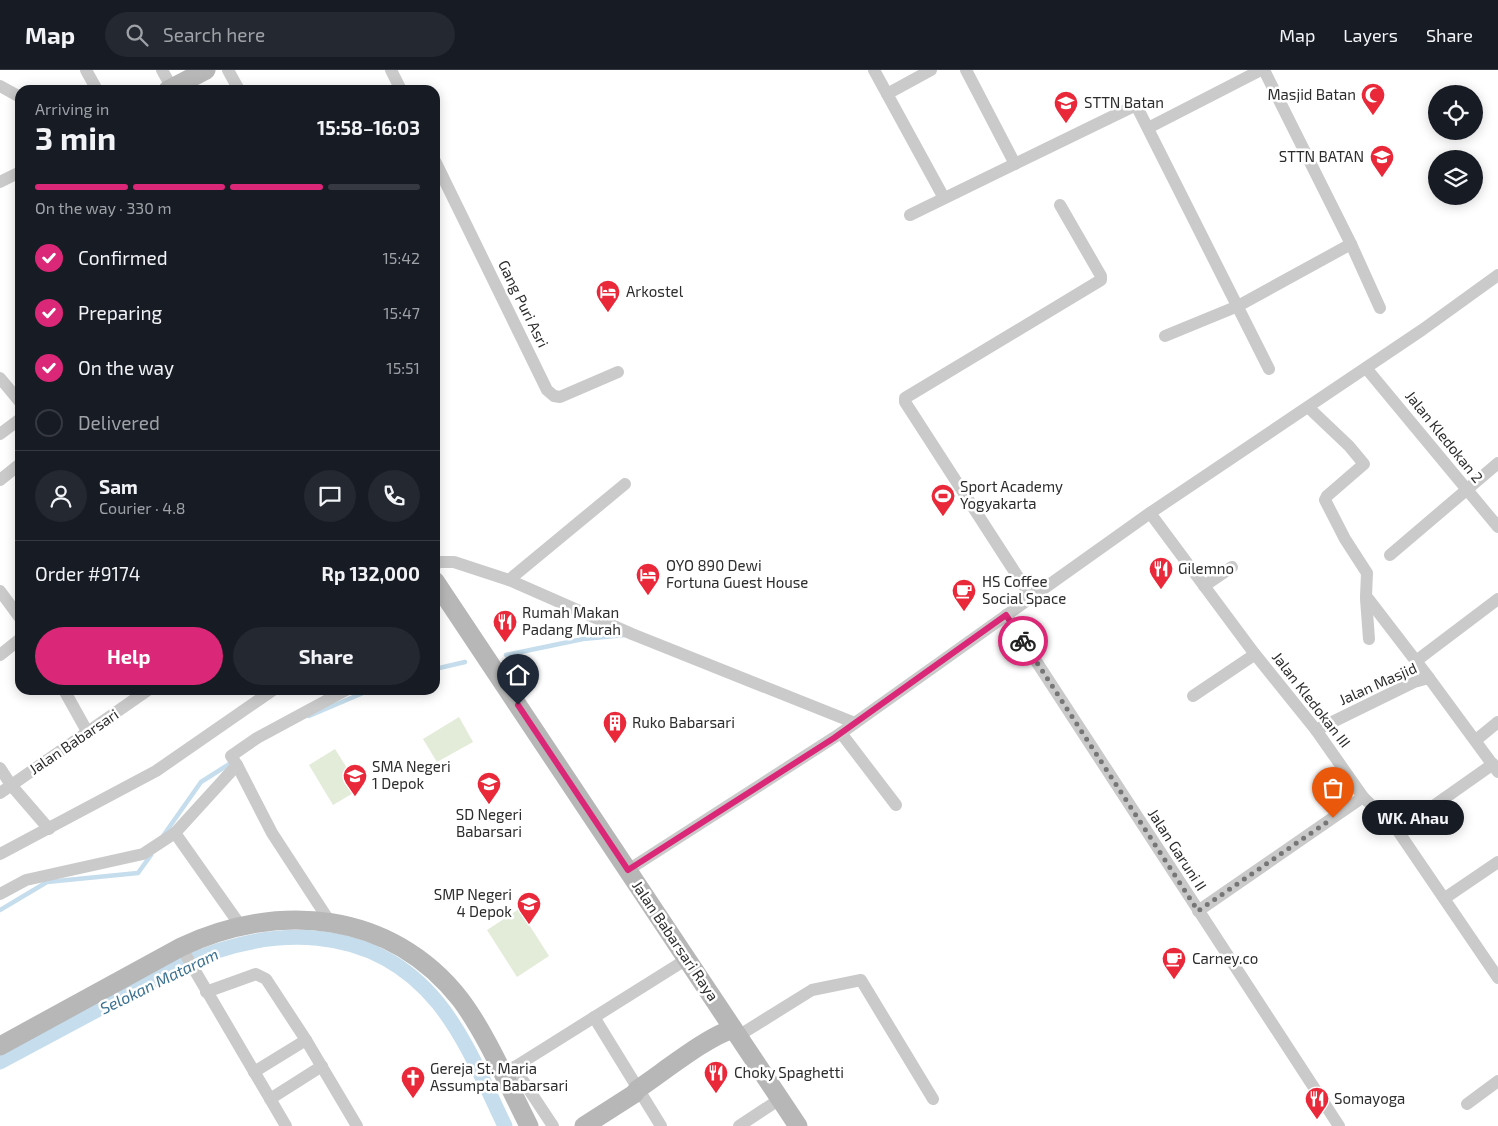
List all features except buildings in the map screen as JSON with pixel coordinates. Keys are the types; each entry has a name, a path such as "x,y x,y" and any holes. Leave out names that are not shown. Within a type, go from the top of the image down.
{"street":[{"path":"86,70 94,85"},
{"path":"162,70 168,85"},
{"path":"178,85 206,70"},
{"path":"228,70 236,85"},
{"path":"391,70 398,85"},
{"path":"874,70 944,198"},
{"path":"887,94 931,70"},
{"path":"966,70 1015,164"},
{"path":"1148,128 1263,70 1351,244 1380,308"},
{"path":"0,86 15,94"},
{"path":"910,215 1136,105 1269,368"},
{"name":"Gang Puri Asri","path":"440,171 547,390 554,396 560,397 618,372"},
{"path":"0,182 15,174"},
{"path":"1031,597 905,402 905,398 1101,280 1101,276 1060,205"},
{"path":"1165,336 1238,306 1351,244"},
{"path":"628,870 856,723 1150,513 1309,408 1498,275"},
{"name":"Jalan Kledokan 2","path":"1366,368 1498,527"},
{"path":"0,378 15,396"},
{"path":"1309,408 1349,446 1364,464 1327,496 1325,500 1345,539 1367,573 1366,596 1369,639"},
{"path":"0,434 15,423"},
{"path":"1390,555 1498,463"},
{"path":"0,480 15,469"},
{"path":"509,580 625,484"},
{"name":"Jalan Kledokan III","path":"1150,513 1254,653 1316,730 1364,797 1398,831 1498,978"},
{"path":"440,562 454,562 509,580 632,634 856,723"},
{"path":"1204,586 1232,567"},
{"name":"Jalan Babarsari Raya","path":"440,588 798,1126"},
{"path":"0,591 15,611"},
{"path":"1366,596 1429,678"},
{"path":"1416,661 1498,599"},
{"name":"Jalan Garuni II","path":"1006,615 1339,1126"},
{"path":"0,656 15,643"},
{"path":"1193,696 1251,657 1254,653"},
{"name":"Jalan Masjid","path":"1316,730 1414,682 1429,678 1495,768"},
{"path":"67,695 88,733"},
{"name":"Jalan Babarsari","path":"0,793 141,695"},
{"path":"0,854 156,771 266,695"},
{"path":"330,922 272,833 231,756 257,738 337,695"},
{"path":"1476,740 1498,722"},
{"path":"841,733 896,805"},
{"path":"0,894 22,881 136,856 175,833 237,765"},
{"path":"0,768 11,785 49,829"},
{"path":"1398,831 1495,768"},
{"path":"1198,911 1364,797"},
{"path":"175,833 240,925"},
{"path":"1445,898 1498,862"},
{"path":"0,1046 211,934 240,925 284,920 330,922 359,928 379,936 412,955 436,975 468,1011 508,1071 553,1126"},
{"path":"183,949 286,1126"},
{"path":"508,1071 687,959"},
{"path":"203,986 256,974 262,976 306,1040 357,1126"},
{"path":"584,1126 728,1037 812,990 861,980 933,1099"},
{"path":"594,1017 638,1092 661,1126"},
{"path":"254,1072 306,1040"},
{"path":"270,1099 322,1066"},
{"path":"508,1071 529,1126"},
{"path":"1468,1104 1498,1080"},
{"path":"739,1126 780,1099"}],"green space":[{"path":"459,717 473,742 437,762 423,739"},
{"path":"335,749 360,789 333,805 309,765"},
{"path":"519,909 549,956 517,977 487,930"}],"waterway":[{"path":"506,655 583,639 625,635"},
{"path":"440,668 465,662"},
{"path":"309,716 358,695"},
{"path":"163,836 201,782 234,761"},
{"path":"0,910 47,882 138,873 151,855"},
{"name":"Selokan Mataram","path":"0,1062 181,965 215,952 249,943 283,938 317,938 350,944 382,957 411,976 438,1003 458,1032 505,1126"}],"way so far":[{"path":"1023,641 1198,911 1333,818"}],"place":[{"name":"Masjid Batan","path":"1373,116"},
{"name":"STTN Batan","path":"1066,124"},
{"name":"STTN BATAN","path":"1382,178"},
{"name":"Arkostel","path":"608,313"},
{"name":"Sport Academy Yogyakarta","path":"943,517"},
{"name":"Gilemno","path":"1161,590"},
{"name":"OYO 890 Dewi Fortuna Guest House","path":"648,596"},
{"name":"HS Coffee Social Space","path":"964,612"},
{"name":"Rumah Makan Padang Murah","path":"505,643"},
{"name":"Ruko Babarsari","path":"615,744"},
{"name":"SMA Negeri 1 Depok","path":"355,797"},
{"name":"SD Negeri Babarsari","path":"489,805"},
{"name":"WK. Ahau","path":"1333,818"},
{"name":"SMP Negeri 4 Depok","path":"529,925"},
{"name":"Carney.co","path":"1174,980"},
{"name":"Choky Spaghetti","path":"716,1094"},
{"name":"Gereja St. Maria Assumpta Babarsari","path":"413,1099"},
{"name":"Somayoga","path":"1317,1120"}],"route":[{"path":"518,705 628,870 834,738 1006,615 1023,641"}]}
